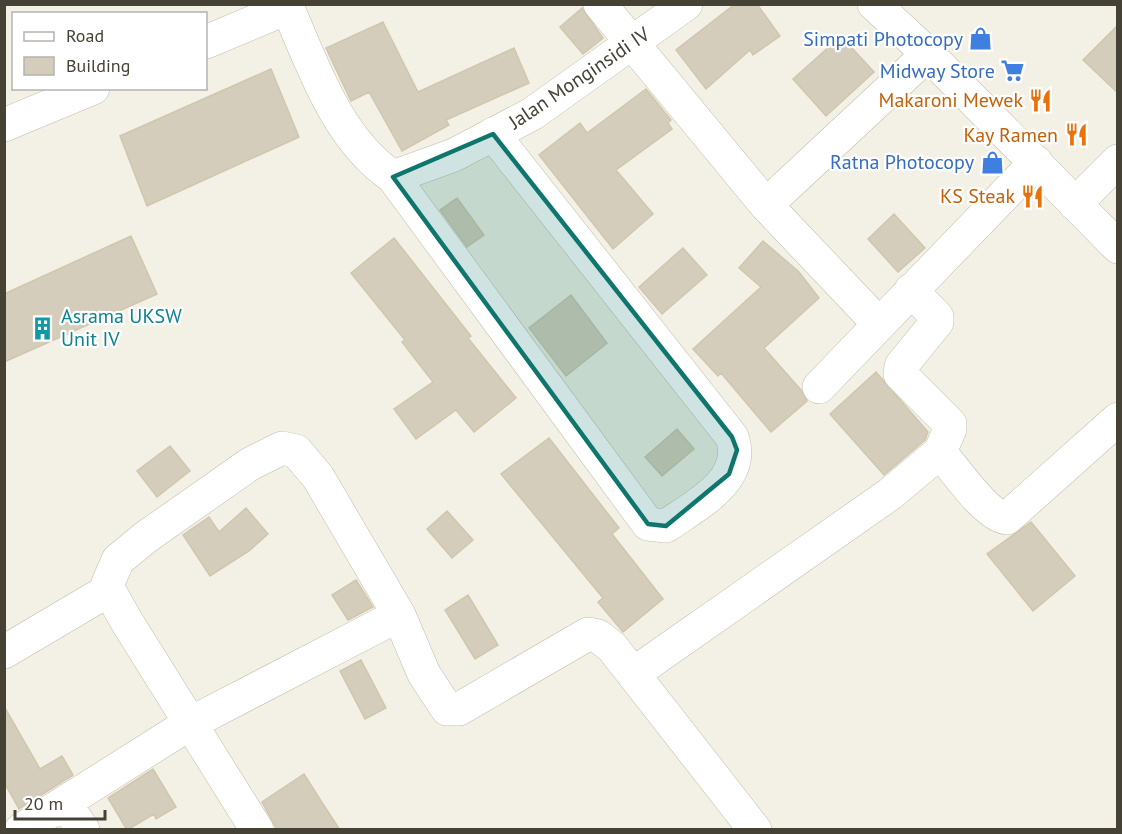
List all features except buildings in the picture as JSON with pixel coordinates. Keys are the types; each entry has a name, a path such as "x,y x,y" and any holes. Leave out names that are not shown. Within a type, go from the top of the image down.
{"street":[{"path":"600,4 766,205 878,323"},
{"name":"Jalan Monginsidi IV","path":"393,177 453,154 532,114 686,4"},
{"path":"207,42 286,6 328,98 364,154 393,177 648,524 666,526 699,502 729,474 735,463 737,450 732,437 493,134"},
{"path":"888,9 928,54 1118,247"},
{"path":"766,205 928,54"},
{"path":"4,125 88,90"},
{"path":"1075,204 1118,161"},
{"path":"819,387 878,323 1036,162"},
{"path":"633,674 890,494 940,452 950,424 900,374 901,366 937,322 937,317 911,290"},
{"path":"940,452 990,510 1000,517 1007,518 1118,419"},
{"path":"257,830 189,724 109,590 108,583 111,573 126,552 250,464 282,448 296,451 318,477 399,615 424,674 443,704 452,711 459,709 588,634 605,640 755,830"},
{"path":"4,652 109,590"},
{"path":"21,830 189,724 399,615"},
{"path":"65,803 82,830"},
{"path":"4,812 16,830"}],"highlighted area":[{"path":"493,134 732,437 737,450 729,474 666,526 648,524 393,177"}],"place":[{"name":"Simpati Photocopy","path":"981,39"},
{"name":"Midway Store","path":"1013,71"},
{"name":"Makaroni Mewek","path":"1041,100"},
{"name":"Kay Ramen","path":"1076,135"},
{"name":"Ratna Photocopy","path":"992,162"},
{"name":"KS Steak","path":"1033,196"},
{"name":"Asrama UKSW Unit IV","path":"43,328"}]}
